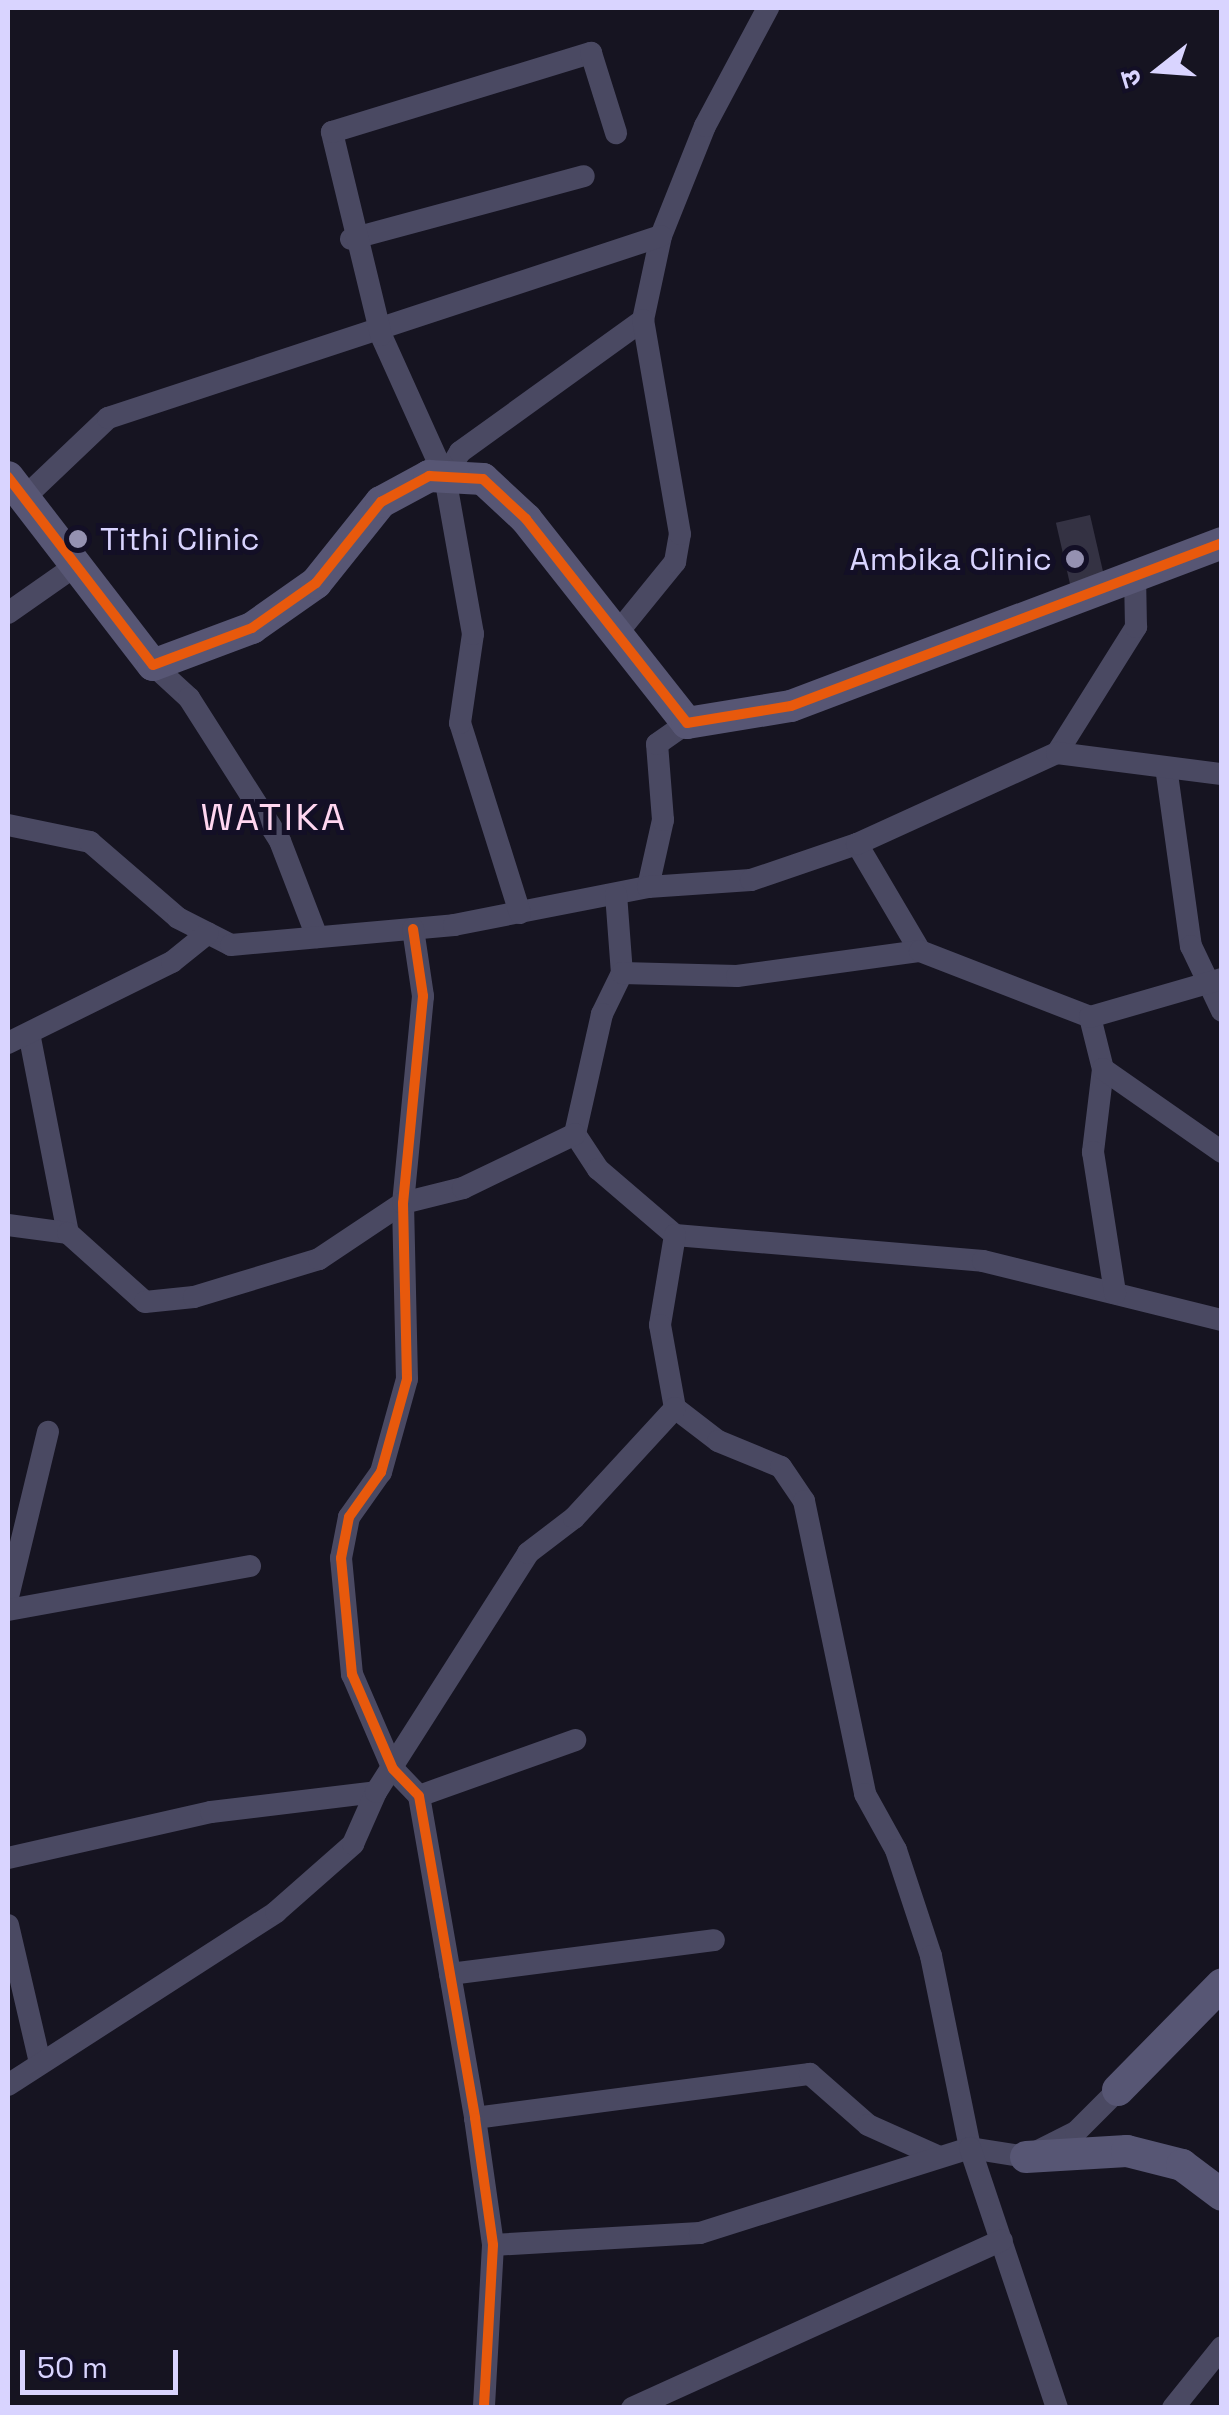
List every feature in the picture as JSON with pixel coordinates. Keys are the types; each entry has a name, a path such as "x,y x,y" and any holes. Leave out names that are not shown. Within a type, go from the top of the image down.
{"street":[{"path":"614,637 675,562 680,534 643,320 661,236 705,126 768,8"},
{"path":"520,913 460,722 473,634 445,477 380,336 351,239 332,132 591,52 616,133"},
{"path":"351,239 584,176"},
{"path":"317,937 280,841 190,698 153,666 16,487 108,418 380,336 661,236"},
{"path":"445,477 460,452 643,320"},
{"path":"153,666 252,628 316,583 381,502 445,477 483,479 526,519 614,637 687,723"},
{"path":"648,887 664,820 657,744 687,723 791,706 1222,543"},
{"path":"8,613 78,564"},
{"path":"8,825 90,842 208,933 231,944 413,929 520,913 648,887 751,880 858,844 1057,753 1136,627 1134,577"},
{"path":"1057,753 1167,774 1222,774"},
{"path":"1167,774 1192,946 1215,981 1222,1011"},
{"path":"858,844 920,951"},
{"path":"616,894 622,973 602,1014 575,1134 598,1169 675,1234 983,1261 1222,1320"},
{"path":"413,929 422,996 403,1203 407,1379 381,1472 349,1516 341,1558 352,1674 393,1769 419,1796 450,1974 493,2245 484,2408"},
{"path":"208,933 19,1040 68,1233 145,1302 319,1259 403,1203 463,1188 575,1134"},
{"path":"622,973 737,976 920,951 1090,1017 1215,981"},
{"path":"1090,1017 1103,1070 1094,1152 1115,1293"},
{"path":"1103,1070 1222,1152"},
{"path":"8,1225 68,1233"},
{"path":"675,1234 660,1325 674,1408 718,1442 781,1468 804,1501 865,1794 896,1850 932,1956 970,2148 1058,2408"},
{"path":"8,2085 39,2058 276,1912 353,1844 376,1792 528,1553 574,1518 674,1408"},
{"path":"8,1597 48,1432"},
{"path":"8,1610 250,1566"},
{"path":"419,1796 575,1740"},
{"path":"8,1858 211,1812 376,1792"},
{"path":"8,1926 39,2058"},
{"path":"450,1974 714,1940"},
{"path":"1026,2157 1076,2132 1222,1984"},
{"path":"474,2118 810,2074 868,2124 937,2156"},
{"path":"493,2245 700,2233 811,2204 937,2156 970,2148 1026,2157 1127,2151 1182,2165 1222,2196"},
{"path":"632,2408 1002,2240"},
{"path":"1178,2407 1222,2347"}],"building":[{"path":"1090,515 1106,586 1072,594 1056,523"}],"cycle path":[{"path":"8,477 153,665 252,628 316,583 381,502 429,476 483,479 526,519 687,723 791,706 1222,543"},
{"path":"413,929 423,996 403,1203 407,1379 381,1472 349,1517 341,1558 352,1674 393,1769 419,1796 475,2118 493,2245 484,2408"}],"place":[{"name":"Tithi Clinic","path":"78,539"},
{"name":"Ambika Clinic","path":"1075,559"}],"district":[{"name":"WATIKA","path":"274,818"}]}
